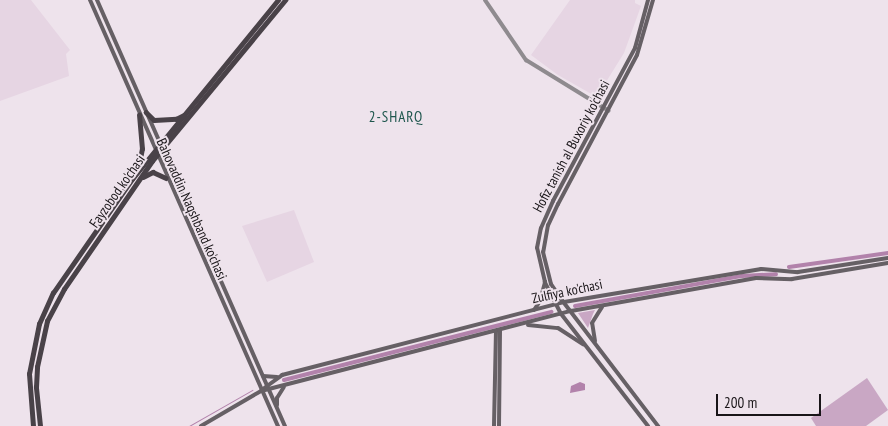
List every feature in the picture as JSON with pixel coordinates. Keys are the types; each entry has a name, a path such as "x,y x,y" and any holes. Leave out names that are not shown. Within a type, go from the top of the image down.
{"main road":[{"name":"Bahovaddin Naqshband ko'chasi","path":"90,0 156,156 278,426"},
{"path":"161,146 278,0"},
{"name":"Fayzobod ko'chasi","path":"40,426 36,387 47,321 64,289 161,146 285,0"},
{"name":"Hofiz tanish al Buxoriy ko'chasi","path":"648,0 635,48 541,228 538,259 545,282 561,314 648,426"},
{"name":"Hofiz tanish al Buxoriy ko'chasi","path":"653,0 638,55 558,204 545,234 544,265 564,302 640,405 658,426"},
{"name":"Bahovaddin Naqshband ko'chasi","path":"98,2 285,426"},
{"path":"92,7 98,2"},
{"path":"146,112 154,120 176,119 187,113"},
{"path":"138,170 142,149 139,116"},
{"name":"Fayzobod ko'chasi","path":"33,426 29,374 39,324 53,293 138,170 154,150 161,146"},
{"path":"140,179 152,172 166,178"},
{"name":"Zulfiya ko'chasi","path":"268,387 277,377 564,302 761,269 798,272 888,258"},
{"name":"Zulfiya ko'chasi","path":"268,387 285,386 571,311 756,278 792,279 888,263"},
{"path":"534,310 540,301 545,282"},
{"path":"596,345 592,323 604,305"},
{"path":"523,324 558,328 588,348"},
{"path":"494,426 498,331"},
{"path":"498,331 499,426"},
{"path":"263,376 277,377"},
{"path":"277,410 277,398 285,386"},
{"path":"201,426 268,387"},
{"path":"634,409 640,405"}],"street":[{"path":"485,0 526,60 609,111"}],"shaded area":[{"path":"0,0 31,0 70,50 66,54 69,76 0,101"},
{"path":"570,0 635,0 635,3 641,6 624,53 606,82 602,100 558,75 531,55"},
{"path":"294,210 314,262 267,282 242,226"},
{"path":"595,310 593,314 588,328 578,313"},
{"path":"867,378 888,410 866,426 816,426 811,418"},
{"path":"580,382 585,384 585,390 570,393 571,386"}],"waterway":[{"path":"789,267 888,253"},
{"path":"575,306 742,276 776,274"},
{"path":"284,380 551,312"},
{"path":"189,426 252,390"}],"district":[{"name":"2-SHARQ","path":"396,117"}]}
